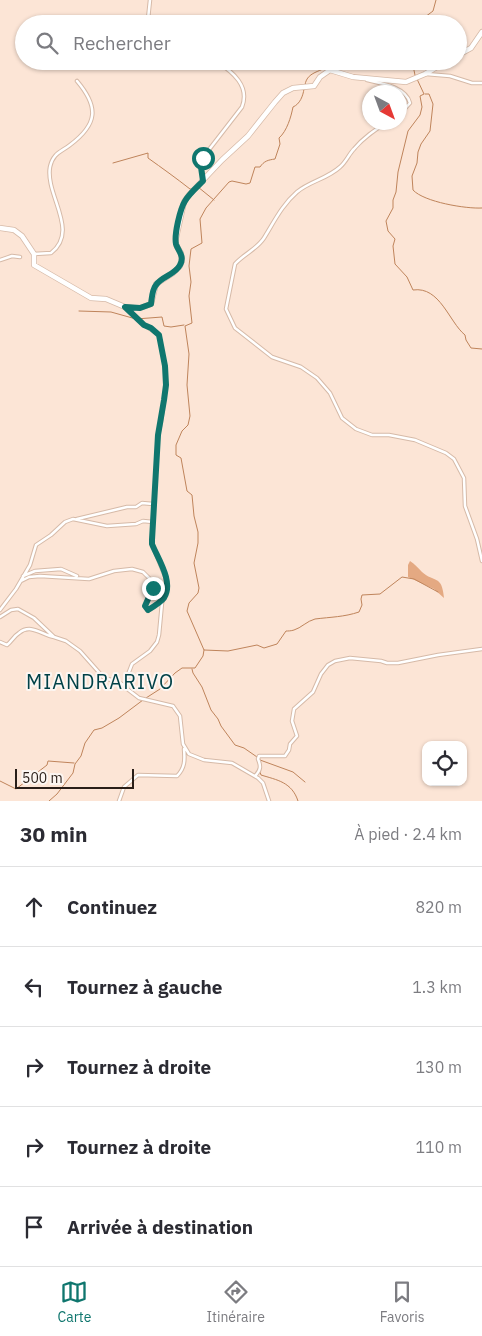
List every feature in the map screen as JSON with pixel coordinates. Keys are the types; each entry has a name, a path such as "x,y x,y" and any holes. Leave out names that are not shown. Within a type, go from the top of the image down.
{"street":[{"path":"148,15 150,0"},
{"path":"467,50 471,48 482,32"},
{"path":"203,181 200,160 244,102 243,87 230,70"},
{"path":"0,228 19,233 34,254 34,265 86,296 106,299 125,307 140,308 151,304 153,289 156,284 173,273 182,261 182,252 176,245 176,238 178,221 184,202 222,160 248,136 283,93 314,86 320,77 330,70 385,85"},
{"path":"353,77 406,82 432,70"},
{"path":"425,74 482,82"},
{"path":"34,254 52,253 61,243 64,232 49,176 50,166 55,154 72,144 90,126 93,114 90,97 77,81"},
{"path":"376,130 353,149 342,166 307,185 293,196 277,214 260,243 235,264 226,309 235,328 272,357 301,367 317,378 330,394 342,418 356,429 372,435 389,434 415,440 446,452 454,459 464,478 465,506 482,561"},
{"path":"0,260 12,256 20,257"},
{"path":"125,307 159,335 165,366 166,385 158,435 152,544 166,579 166,592 162,600 157,642 150,651 132,664 127,676 126,688"},
{"path":"0,610 16,590 22,576 30,565 36,545 65,522 126,507 136,507 142,502 154,504"},
{"path":"73,519 107,526 136,524 143,521 153,522"},
{"path":"22,576 35,571 61,569 81,578"},
{"path":"20,582 29,577 40,576 89,579 132,569 143,572 153,582 152,592 145,606 146,609 148,610 162,600"},
{"path":"0,617 12,610 18,610 34,618 54,637"},
{"path":"0,642 7,645 15,636 26,629 32,629 66,641 80,651 104,678 118,682 144,700 168,704 177,711 182,722 185,762"},
{"path":"255,776 260,769 258,758 285,756 288,753 290,744 298,736 292,721 294,708 313,692 321,674 335,661 350,658 398,663 482,649"},
{"path":"184,748 195,757 204,760 232,763 255,776 264,783 269,801"},
{"path":"119,801 124,787 132,779 138,776 159,775 175,777 182,771 189,757 195,757"}],"shaded area":[{"path":"410,561 426,575 439,582 444,598 434,589 408,577"}],"waterway":[{"path":"428,15 433,11 436,0"},
{"path":"305,85 309,76 322,70"},
{"path":"414,70 415,75"},
{"path":"417,79 424,94 420,96 422,107 420,115 408,131 398,172 393,208 386,221 388,231 395,239 393,246 395,264 407,277 413,290 422,290 437,299 465,335 471,348 482,349"},
{"path":"304,89 301,100 293,107 286,128 279,138 280,144 275,159 266,161 260,167 255,167 250,183 229,182 206,208 200,219 202,243 191,249 189,296 192,323 185,326 189,354 187,385 190,416 188,425 182,431 176,445 176,455 181,458 187,491 192,495 198,532 194,563 199,588 198,593 189,603 187,611 204,650 228,651 257,645 264,648 277,644 286,631 297,629 312,620 359,612 362,605 362,595 380,594 402,577 414,579 438,592"},
{"path":"425,94 429,94 433,104 430,131 418,152 417,163 412,176 413,190 435,201 456,206 482,208"},
{"path":"113,163 148,153 148,158 192,189"},
{"path":"198,187 214,200"},
{"path":"79,311 111,312 136,319 162,317 164,326 184,325"},
{"path":"146,698 160,689 182,668 195,668 203,656 204,650"},
{"path":"192,669 202,687 211,710 235,745 244,748 257,757"},
{"path":"49,801 57,794 73,773 85,743 94,730 102,728 119,718 143,700"},
{"path":"260,760 293,772 305,782"},
{"path":"0,781 16,789 47,765 48,761 74,763"},
{"path":"260,772 261,775 278,780 288,786 298,801"}],"district":[{"name":"MIANDRARIVO","path":"100,681"}],"route":[{"path":"153,588 145,606 148,610 162,600 167,586 164,571 152,544 158,435 166,385 165,366 159,335 144,325 125,307 140,308 151,304 153,289 156,284 180,266 182,252 176,245 178,221 184,202 203,181 200,160 203,158"}]}
